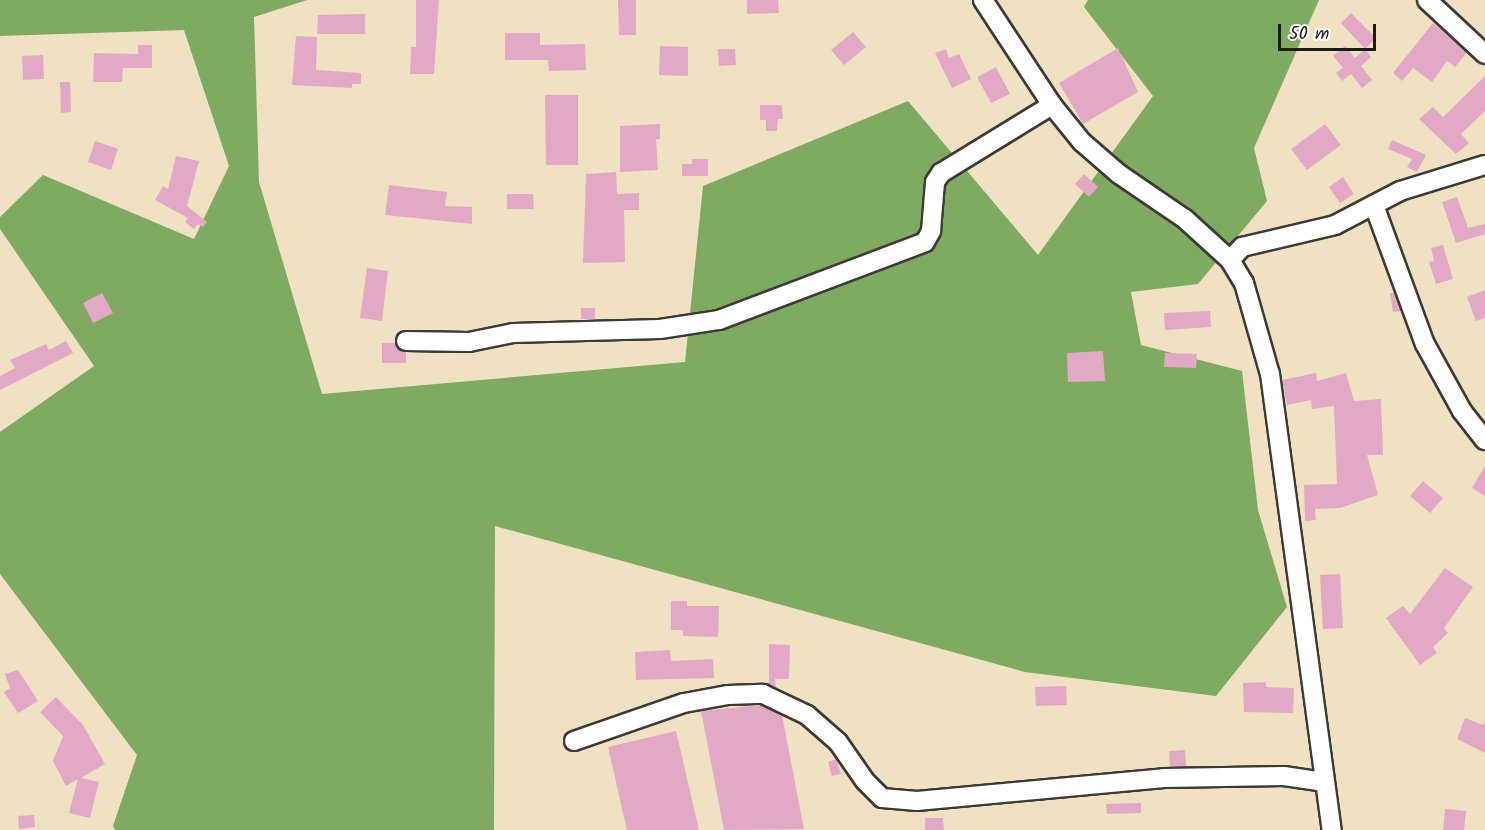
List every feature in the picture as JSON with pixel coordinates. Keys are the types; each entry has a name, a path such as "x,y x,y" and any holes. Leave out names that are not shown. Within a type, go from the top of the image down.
{"street":[{"path":"982,0 1052,105 1082,142 1119,174 1185,219 1230,260 1254,307 1270,374 1332,830"},
{"path":"1427,0 1485,54"},
{"path":"406,341 469,342 513,333 660,329 719,320 925,242 931,231 935,182 942,173 1052,105"},
{"path":"1230,260 1242,247 1335,225 1401,191 1485,165"},
{"path":"1374,205 1425,344 1462,411 1485,440"},
{"path":"574,741 591,732 684,702 728,695 763,694 807,715 838,742 865,781 882,798 917,801 1164,778 1284,776 1324,782"}],"green space":[{"path":"0,0 307,0 254,17 259,182 322,394 685,362 703,186 908,101 1038,255 1153,96 1084,7 1088,0 1319,0 1254,148 1267,201 1198,284 1131,292 1141,345 1242,371 1258,510 1287,607 1216,696 1025,672 495,526 494,830 115,830 113,826 137,755 0,574 0,432 94,366 0,229 0,217 43,175 194,239 229,166 184,30 0,36"}],"building":[{"path":"416,0 439,0 434,74 410,74 411,47 416,47"},
{"path":"618,0 636,0 636,35 619,35"},
{"path":"747,0 778,0 779,13 747,14"},
{"path":"1351,13 1376,38 1365,49 1341,23"},
{"path":"365,14 365,34 317,34 318,15"},
{"path":"1433,23 1467,52 1455,67 1447,61 1432,82 1413,68 1402,81 1393,73"},
{"path":"853,32 866,47 844,65 831,50"},
{"path":"505,33 540,33 540,45 585,44 586,70 549,71 548,60 505,60"},
{"path":"296,36 317,37 316,70 361,73 361,84 352,84 352,88 292,85"},
{"path":"138,45 152,45 152,68 123,68 122,82 93,82 94,53 138,54"},
{"path":"660,46 688,47 688,76 659,75"},
{"path":"1345,46 1355,58 1365,49 1371,57 1361,66 1372,80 1362,88 1351,74 1342,81 1336,73 1343,68 1333,56"},
{"path":"1118,48 1138,92 1083,124 1059,83"},
{"path":"718,49 735,49 736,65 719,66"},
{"path":"946,49 949,58 959,54 971,79 952,88 935,53"},
{"path":"43,55 44,79 23,80 22,56"},
{"path":"996,67 1010,94 991,103 977,77"},
{"path":"1485,76 1485,111 1461,134 1469,143 1456,154 1419,119 1433,107 1443,117"},
{"path":"60,82 70,82 71,112 61,113"},
{"path":"545,95 578,95 578,165 546,165"},
{"path":"760,105 782,105 783,119 778,119 777,131 766,131 766,120 760,120"},
{"path":"660,124 660,139 656,139 658,170 620,172 620,126"},
{"path":"1325,124 1341,145 1307,170 1291,149"},
{"path":"1392,140 1426,155 1417,172 1407,167 1412,159 1388,149"},
{"path":"95,141 118,149 111,170 88,162"},
{"path":"176,156 199,161 187,206 207,222 203,227 198,224 194,229 185,222 188,218 155,200 163,186 168,189"},
{"path":"692,159 708,159 708,176 682,176 682,164 692,164"},
{"path":"616,172 617,194 639,193 639,210 624,210 625,262 583,263 586,174"},
{"path":"1084,174 1098,187 1089,197 1075,184"},
{"path":"1343,177 1354,194 1340,203 1329,187"},
{"path":"389,185 447,192 445,206 472,207 472,224 385,215"},
{"path":"507,194 533,194 534,209 507,209"},
{"path":"1457,197 1468,228 1485,224 1485,234 1456,243 1442,202"},
{"path":"1443,245 1453,279 1436,284 1429,262 1434,261 1431,248"},
{"path":"367,268 388,271 382,321 360,318"},
{"path":"1485,290 1485,318 1476,321 1467,297"},
{"path":"102,293 113,313 93,323 83,303"},
{"path":"1390,293 1394,293 1401,311 1393,312"},
{"path":"581,308 595,308 595,319 581,319"},
{"path":"1210,311 1211,327 1165,330 1164,313"},
{"path":"66,341 73,353 0,390 0,376 15,368 10,360 46,344 49,350"},
{"path":"382,343 395,343 406,352 406,363 382,363"},
{"path":"1103,351 1105,381 1068,382 1067,353"},
{"path":"1165,353 1197,354 1196,368 1164,367"},
{"path":"1316,373 1317,381 1346,373 1354,401 1381,399 1383,455 1367,455 1378,495 1340,508 1315,509 1316,520 1305,521 1304,485 1337,484 1334,406 1312,409 1311,400 1287,405 1282,380"},
{"path":"1485,466 1485,496 1472,488"},
{"path":"1423,481 1443,498 1430,513 1410,496"},
{"path":"1445,568 1473,587 1444,628 1448,633 1433,647 1437,653 1420,665 1386,618 1403,606 1410,614"},
{"path":"1340,574 1343,628 1323,629 1320,575"},
{"path":"671,601 687,601 687,606 719,606 718,637 683,636 683,630 671,630"},
{"path":"769,644 790,645 789,679 775,679 776,688 769,684"},
{"path":"670,650 671,661 713,659 714,678 636,680 635,652"},
{"path":"18,670 38,701 18,713 4,692 10,688 5,674"},
{"path":"1266,682 1266,687 1294,688 1293,713 1244,712 1243,683"},
{"path":"1066,686 1067,705 1036,706 1035,687"},
{"path":"56,697 83,725 105,764 81,778 99,782 90,818 69,813 78,779 66,786 53,761 63,736 40,712"},
{"path":"761,705 782,715 804,829 724,830 701,711"},
{"path":"1465,718 1483,725 1485,720 1485,753 1457,739"},
{"path":"676,731 699,830 627,830 608,747"},
{"path":"1185,750 1186,766 1170,767 1169,751"},
{"path":"836,759 841,774 832,776 828,762"},
{"path":"1141,803 1141,813 1107,814 1106,804"},
{"path":"1445,809 1466,811 1464,830 1443,830"},
{"path":"34,815 35,827 19,829 18,816"},
{"path":"925,818 943,818 944,830 925,830"}]}
